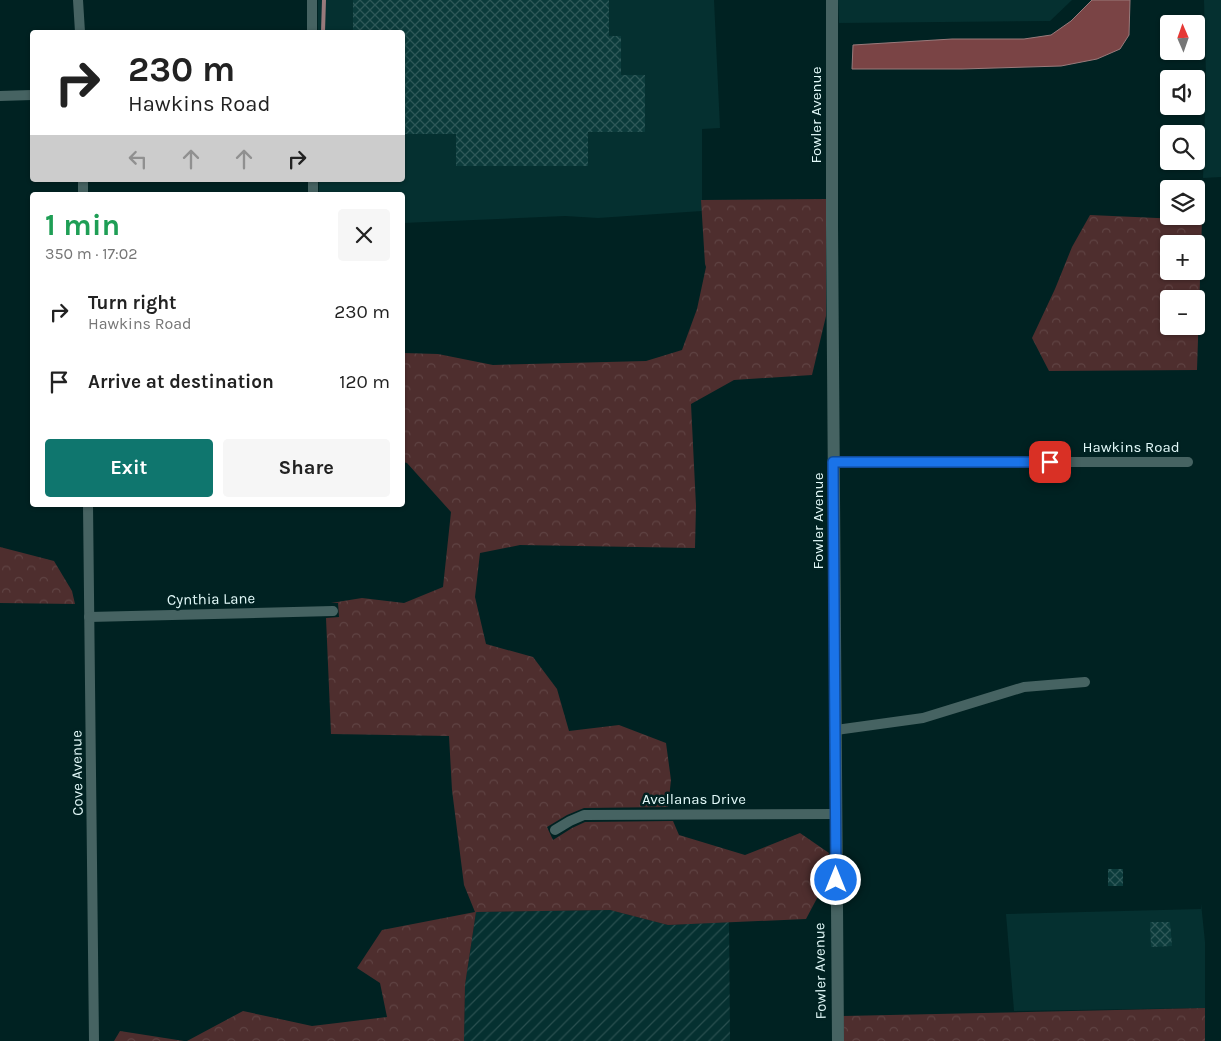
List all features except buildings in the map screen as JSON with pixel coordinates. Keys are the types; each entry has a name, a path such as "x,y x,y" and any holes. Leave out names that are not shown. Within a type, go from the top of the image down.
{"street":[{"path":"78,0 80,30"},
{"path":"312,0 312,30"},
{"name":"Fowler Avenue","path":"832,0 833,462 838,1041"},
{"path":"0,96 30,95"},
{"name":"Hawkins Road","path":"833,462 1188,462"},
{"name":"Cove Avenue","path":"88,507 94,1041"},
{"name":"Cynthia Lane","path":"89,617 333,610"},
{"path":"836,730 923,718 1024,687 1085,682"},
{"name":"Avellanas Drive","path":"556,830 584,815 836,814"}],"shaded area":[{"path":"318,0 714,0 720,128 702,129 702,211 598,218 565,216 405,223 405,192 319,192 319,182 405,182 405,30 318,30"},
{"path":"838,0 1072,0 1050,21 839,23"},
{"path":"1092,0 1130,0 1129,35 1120,49 1097,59 1061,66 962,69 852,69 853,45 952,39 1024,39 1051,35 1071,21"},
{"path":"1204,0 1221,0 1221,177 1203,178 1203,170 1205,170 1206,77"},
{"path":"1201,903 1205,942 1205,1008 1014,1011 1006,914 1201,909"},
{"path":"610,910 668,925 729,922 730,1041 464,1041 465,985 476,912"}],"green space":[{"path":"826,199 826,316 812,375 734,380 691,404 696,506 695,548 520,545 480,553 475,597 486,644 533,657 557,689 569,731 619,725 666,743 671,780 668,807 584,808 567,815 547,827 553,840 585,822 673,821 679,835 745,855 800,833 829,853 823,887 806,919 668,925 610,910 476,912 465,985 464,1041 187,1041 243,1011 312,1026 387,1017 380,983 357,968 382,930 475,912 464,885 452,790 449,736 331,734 326,618 339,617 338,603 331,603 362,598 404,603 443,587 451,512 405,462 405,353 438,354 493,365 646,361 682,350 697,309 706,267 701,200"},
{"path":"1090,215 1160,218 1160,225 1202,225 1202,235 1160,235 1160,280 1200,280 1200,290 1160,290 1160,335 1198,335 1197,370 1049,371 1032,338 1072,247"},
{"path":"0,547 54,561 72,591 75,604 0,603"},
{"path":"1205,1008 1205,1041 844,1041 843,1016"},
{"path":"120,1031 184,1041 114,1041"}],"waterway":[{"path":"323,30 324,0"}],"route":[{"path":"836,880 833,462 1050,462"}]}
